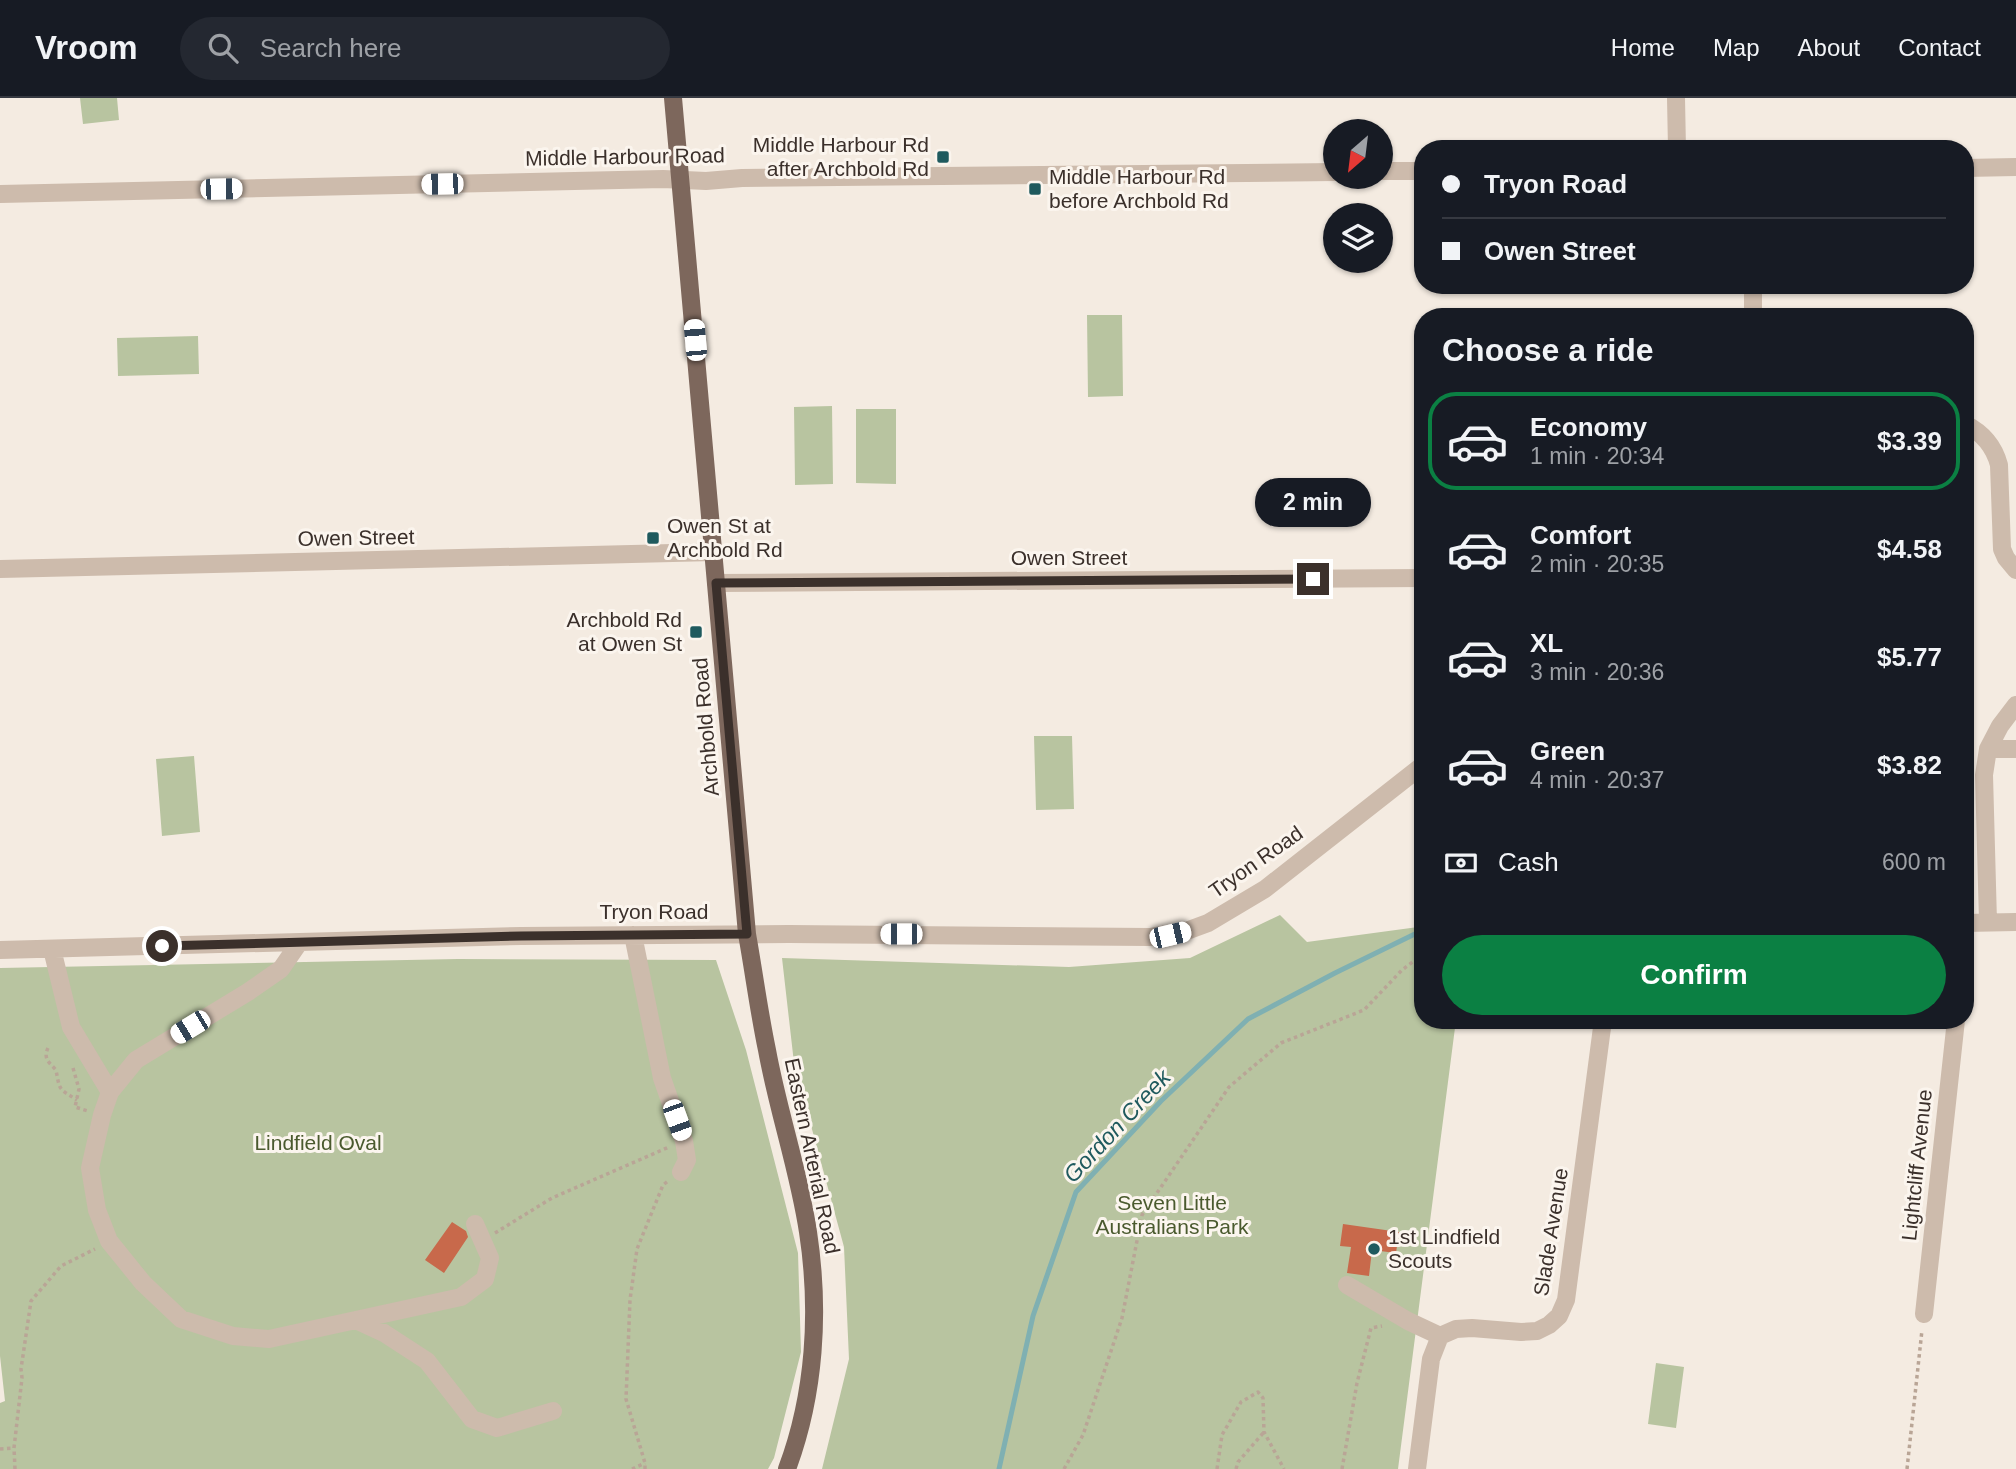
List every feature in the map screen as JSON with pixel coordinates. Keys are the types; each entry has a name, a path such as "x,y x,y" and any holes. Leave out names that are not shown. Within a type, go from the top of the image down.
{"main road":[{"name":"Archbold Road","path":"673,98 747,934"},
{"name":"Eastern Arterial Road","path":"747,934 767,1052 808,1231 814,1285 814,1332 808,1392 787,1469"}],"street":[{"path":"1676,98 1677,140"},
{"path":"1974,168 2016,167"},
{"path":"1393,171 1414,171"},
{"name":"Middle Harbour Road","path":"0,194 641,179 706,181 743,177 1323,172"},
{"path":"1974,431 1984,438 1997,456 2002,549 2016,570"},
{"name":"Owen Street","path":"0,569 714,552"},
{"name":"Owen Street","path":"716,583 1414,578"},
{"path":"1989,922 1984,775 1988,749 2000,726 2016,705"},
{"path":"1988,749 2016,749"},
{"name":"Tryon Road","path":"0,950 521,936 747,934 1150,937 1189,930 1208,923 1265,889 1414,772"},
{"path":"1974,925 2016,922"},
{"path":"633,935 662,1078 684,1141 687,1160 681,1172"},
{"path":"299,943 281,969 136,1060 110,1092 90,1168 97,1210 109,1241 143,1283 181,1319 233,1336 269,1339 460,1297 485,1279 490,1258 475,1224"},
{"path":"52,949 71,1027 110,1092"},
{"name":"Slade Avenue","path":"1440,1336 1464,1328 1537,1331 1549,1325 1559,1315 1569,1286 1602,1029"},
{"name":"Lightcliff Avenue","path":"1924,1314 1955,1029"},
{"path":"1347,1285 1408,1321 1440,1336 1431,1359 1417,1469"},
{"path":"356,1320 384,1333 426,1362 472,1419 497,1428 553,1411"}],"path":[{"path":"1064,1469 1083,1435 1122,1318 1142,1215 1229,1087 1281,1043 1364,1010 1414,961"},
{"path":"48,1048 45,1054 56,1070 60,1089 77,1100"},
{"path":"73,1068 79,1089 75,1107 102,1115"},
{"path":"482,1241 552,1198 684,1141"},
{"path":"645,1469 626,1399 632,1287 637,1249 663,1185 681,1172"},
{"path":"15,1469 14,1448 21,1369 31,1301 61,1266 109,1241"},
{"path":"1908,1469 1924,1314"},
{"path":"1342,1469 1357,1383 1371,1328 1408,1321"},
{"path":"1217,1469 1222,1435 1241,1402 1258,1392 1263,1398 1264,1432 1284,1469"},
{"path":"1236,1469 1238,1462 1264,1432"},
{"path":"0,1449 14,1448"},
{"path":"632,1469 645,1463"}],"green space":[{"path":"80,98 117,98 119,120 83,124"},
{"path":"1087,315 1122,315 1123,396 1088,397"},
{"path":"198,336 199,374 118,376 117,338"},
{"path":"832,406 833,484 795,485 794,407"},
{"path":"856,409 896,409 896,484 856,483"},
{"path":"1034,736 1072,736 1074,809 1036,810"},
{"path":"194,756 200,832 162,836 156,759"},
{"name":"Seven Little Australians Park","path":"1280,915 1307,942 1414,928 1414,1029 1455,1029 1398,1469 822,1469 849,1359 844,1247 794,1063 782,958 1069,967 1190,958"},
{"name":"Lindfield Oval","path":"458,959 716,960 746,1050 798,1253 801,1352 774,1458 768,1469 0,1469 0,1403 5,1401 0,1356 0,968"},
{"path":"1656,1363 1684,1367 1676,1428 1648,1424"}],"building":[{"path":"452,1222 466,1231 468,1237 444,1273 425,1260"},
{"name":"1st Lindfield Scouts","path":"1343,1224 1399,1232 1396,1253 1372,1250 1369,1276 1347,1273 1351,1247 1340,1246"}],"waterway":[{"name":"Gordon Creek","path":"999,1469 1033,1316 1076,1192 1161,1101 1248,1019 1414,934"}],"place":[{"name":"Middle Harbour Rd after Archbold Rd","path":"943,157"},
{"name":"Middle Harbour Rd before Archbold Rd","path":"1035,189"},
{"name":"Owen St at Archbold Rd","path":"653,538"},
{"name":"Archbold Rd at Owen St","path":"696,632"},
{"name":"1st Lindfield Scouts","path":"1374,1249"}],"route":[{"path":"162,946 521,936 747,934 716,583 1313,579"}]}
